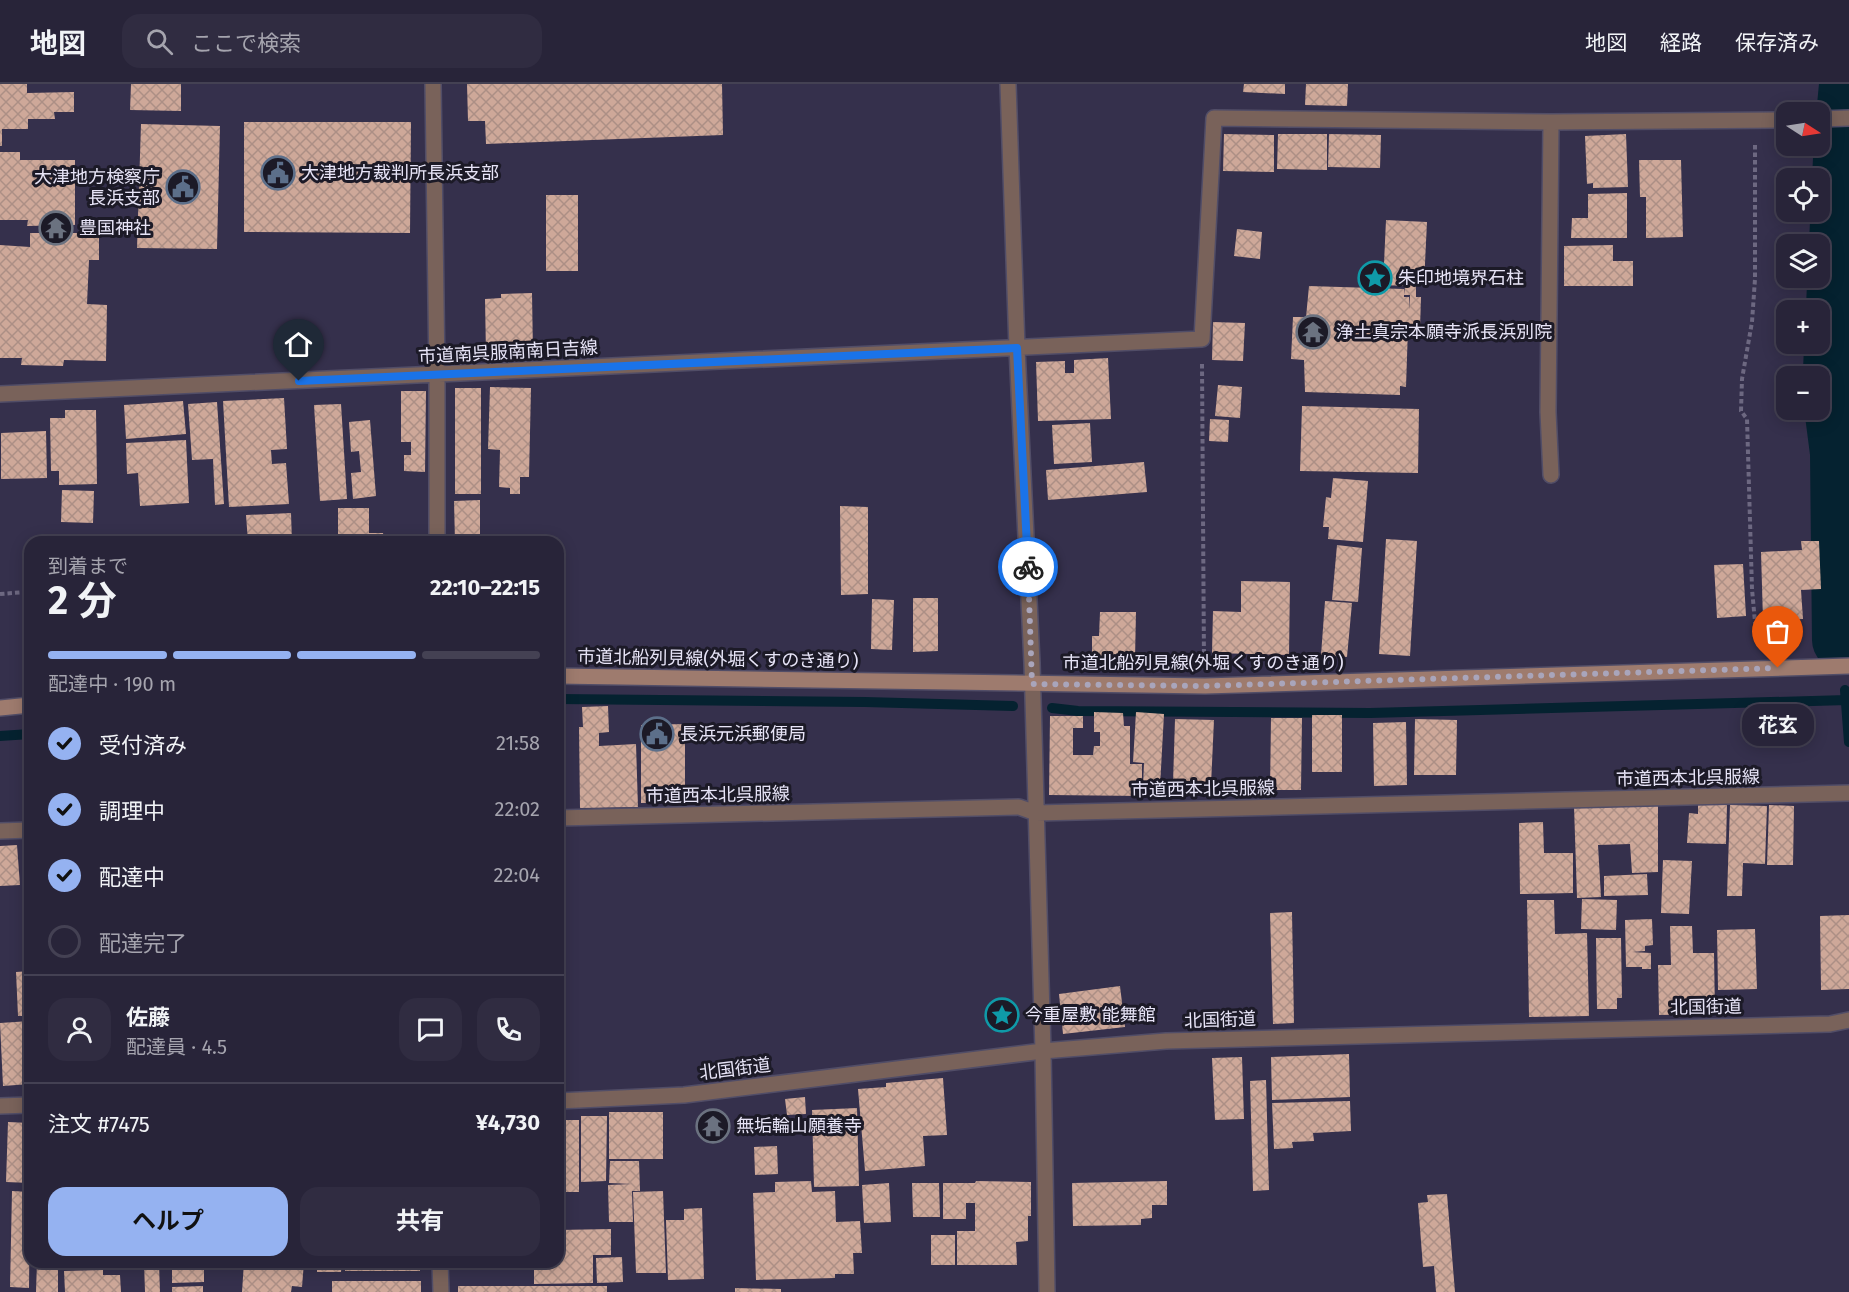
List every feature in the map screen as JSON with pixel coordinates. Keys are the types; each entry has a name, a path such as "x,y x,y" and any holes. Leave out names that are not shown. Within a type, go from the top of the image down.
{"street":[{"path":"433,84 437,536"},
{"path":"1008,84 1032,684 1043,1051 1047,1292"},
{"path":"1202,339 1214,118 1551,122 1776,120"},
{"path":"1551,122 1548,412 1551,475"},
{"name":"市道南呉服南南日吉線","path":"0,394 1202,339"},
{"name":"市道北船列見線(外堀くすのき通り)","path":"564,676 1205,686 1849,666"},
{"path":"0,708 24,706"},
{"name":"市道西本北呉服線","path":"564,818 1019,807 1036,813 1849,793"},
{"path":"0,831 24,830"},
{"name":"北国街道","path":"564,1101 684,1095 1043,1051 1166,1041 1830,1024 1849,1020"},
{"path":"0,1106 24,1105"},
{"path":"440,1268 441,1292"}],"path":[{"path":"1754,120 1755,279 1752,322 1742,379 1741,411 1747,419 1752,589 1758,649"},
{"path":"1202,339 1205,686"},
{"path":"0,594 24,592"}],"building":[{"path":"0,84 27,84 27,93 74,92 74,112 54,112 55,119 28,119 28,129 2,129 2,146 0,146"},
{"path":"131,84 181,84 181,111 130,110"},
{"path":"467,84 722,84 723,135 486,144 485,121 468,121"},
{"path":"1244,84 1285,84 1285,94 1243,92"},
{"path":"1306,84 1348,84 1347,106 1305,105"},
{"path":"244,122 411,122 410,233 244,232"},
{"path":"141,124 220,126 217,249 137,248"},
{"path":"1224,134 1274,135 1274,172 1223,171"},
{"path":"1278,134 1327,134 1327,170 1277,169"},
{"path":"1329,134 1381,135 1380,168 1328,167"},
{"path":"1626,134 1628,187 1593,188 1593,183 1587,184 1585,136"},
{"path":"0,152 20,152 20,160 75,160 75,225 27,226 28,220 0,220"},
{"path":"1639,160 1681,160 1683,237 1646,238 1646,197 1640,197"},
{"path":"1627,193 1627,238 1571,238 1572,218 1588,218 1588,194"},
{"path":"546,195 578,195 578,271 546,271"},
{"path":"1386,220 1427,222 1424,284 1416,283 1416,297 1421,297 1420,329 1408,328 1406,387 1400,386 1400,395 1305,392 1304,360 1291,359 1293,317 1306,317 1309,286 1404,289 1404,295 1405,286 1383,285"},
{"path":"82,225 99,225 99,260 89,260 87,304 107,305 106,361 64,360 63,366 21,365 22,358 0,358 0,245 30,247 30,233 82,233"},
{"path":"1237,229 1262,232 1260,259 1234,256"},
{"path":"1613,245 1613,261 1633,261 1633,286 1564,286 1564,246"},
{"path":"532,293 533,354 486,355 485,299 501,298 501,294"},
{"path":"1213,322 1245,323 1243,361 1212,360"},
{"path":"1108,358 1111,419 1038,421 1036,362 1065,361 1065,373 1074,373 1074,360"},
{"path":"1218,385 1242,387 1240,418 1215,416"},
{"path":"490,387 531,388 529,477 520,477 520,494 510,494 510,488 499,487 500,450 488,449"},
{"path":"455,388 481,388 481,494 455,494"},
{"path":"401,391 426,391 425,472 404,471 404,455 411,455 411,442 401,442"},
{"path":"284,398 287,449 271,450 272,464 286,463 289,504 229,507 223,401"},
{"path":"183,401 186,434 126,439 124,405"},
{"path":"217,402 224,504 215,505 213,459 192,460 188,404"},
{"path":"341,404 347,499 320,501 314,405"},
{"path":"1302,406 1419,409 1418,473 1300,471"},
{"path":"65,410 96,410 97,484 59,485 59,471 51,471 50,418 65,418"},
{"path":"1210,419 1229,420 1228,442 1209,441"},
{"path":"370,420 376,496 353,499 351,473 361,472 359,451 351,452 349,422"},
{"path":"1090,423 1092,462 1054,464 1052,425"},
{"path":"46,431 47,478 1,479 1,433"},
{"path":"186,440 189,503 140,506 138,473 127,474 126,443"},
{"path":"1144,462 1147,492 1048,500 1046,470"},
{"path":"1333,478 1368,481 1363,542 1328,539 1329,527 1323,527 1326,497 1331,498"},
{"path":"62,490 94,491 93,523 61,522"},
{"path":"480,500 480,536 455,536 454,501"},
{"path":"840,506 868,507 868,594 841,595"},
{"path":"338,508 369,508 369,533 383,533 384,536 338,536"},
{"path":"291,513 292,536 248,536 246,515"},
{"path":"1386,539 1417,541 1410,656 1379,654"},
{"path":"1801,541 1819,541 1821,589 1801,590 1803,619 1763,621 1761,552 1802,550"},
{"path":"1337,545 1362,548 1358,602 1332,600"},
{"path":"1743,564 1746,616 1717,618 1714,565"},
{"path":"1241,581 1290,582 1289,655 1212,653 1213,611 1241,612"},
{"path":"913,598 938,598 938,651 913,652"},
{"path":"872,599 894,600 892,650 871,649"},
{"path":"1325,601 1352,603 1347,657 1321,655"},
{"path":"1100,612 1136,612 1135,659 1092,658 1092,636 1099,636"},
{"path":"608,706 609,732 599,733 599,746 636,744 638,807 580,808 579,727 583,727 582,707"},
{"path":"1094,712 1123,713 1124,726 1130,726 1130,764 1142,764 1142,796 1049,795 1050,716 1083,716 1083,728 1073,728 1073,755 1093,755 1094,746 1100,746 1100,732 1094,732"},
{"path":"1136,712 1164,714 1160,787 1143,786 1144,763 1133,762"},
{"path":"1312,715 1342,715 1342,772 1312,772"},
{"path":"1271,718 1302,718 1301,790 1270,790"},
{"path":"1175,719 1214,720 1211,785 1173,783"},
{"path":"1415,719 1457,720 1456,775 1414,775"},
{"path":"1406,722 1407,785 1374,786 1373,723"},
{"path":"685,724 685,802 641,803 641,725"},
{"path":"1658,804 1658,872 1632,873 1630,844 1598,845 1601,897 1577,898 1574,806"},
{"path":"1698,804 1727,805 1726,844 1687,843 1689,813 1698,814"},
{"path":"1730,805 1767,806 1765,864 1743,863 1742,896 1727,896"},
{"path":"1769,805 1794,806 1793,865 1767,865"},
{"path":"1543,822 1544,853 1573,853 1573,893 1520,894 1519,823"},
{"path":"17,845 20,885 0,886 0,846"},
{"path":"23,845 24,845 24,914"},
{"path":"1663,860 1692,861 1689,914 1661,913"},
{"path":"1647,874 1648,895 1604,896 1604,876"},
{"path":"1582,899 1617,900 1616,930 1581,929"},
{"path":"1527,900 1554,900 1555,934 1587,933 1589,1016 1529,1017"},
{"path":"1292,912 1294,1023 1273,1024 1270,913"},
{"path":"1849,915 1849,989 1821,990 1820,916"},
{"path":"1652,919 1653,945 1645,946 1645,951 1632,952 1651,953 1651,969 1626,967 1625,920"},
{"path":"1670,926 1692,926 1693,953 1714,953 1715,1014 1659,1015 1658,965 1671,965"},
{"path":"1755,929 1757,989 1718,990 1717,930"},
{"path":"1596,938 1621,938 1622,998 1617,998 1617,1009 1597,1009"},
{"path":"24,971 24,1016 18,1016 16,972"},
{"path":"1120,986 1125,1027 1063,1034 1059,994"},
{"path":"24,1021 24,1084 3,1086 0,1023"},
{"path":"1349,1054 1350,1097 1272,1100 1271,1057"},
{"path":"1242,1057 1244,1119 1215,1120 1212,1058"},
{"path":"943,1078 947,1135 923,1136 925,1166 865,1171 858,1089 886,1087 886,1083"},
{"path":"1266,1080 1269,1190 1253,1191 1250,1081"},
{"path":"805,1097 806,1114 787,1115 785,1099"},
{"path":"1350,1101 1351,1131 1313,1133 1314,1141 1292,1142 1293,1148 1274,1149 1272,1103"},
{"path":"857,1108 859,1186 814,1187 812,1110"},
{"path":"609,1112 663,1112 663,1159 609,1159"},
{"path":"581,1116 607,1116 606,1181 581,1182"},
{"path":"564,1120 579,1120 579,1192 564,1192"},
{"path":"8,1122 24,1123 24,1183 6,1182"},
{"path":"777,1146 778,1174 755,1175 754,1147"},
{"path":"610,1161 639,1161 640,1191 632,1191 633,1222 609,1222 608,1185 632,1184 609,1183"},
{"path":"811,1181 812,1192 835,1191 836,1222 860,1221 862,1253 853,1253 854,1274 835,1274 835,1278 756,1280 753,1193 775,1192 775,1182"},
{"path":"976,1181 1031,1182 1028,1241 1016,1242 1017,1265 957,1265 957,1231 975,1231 975,1203 966,1203 966,1219 943,1219 943,1183 975,1183"},
{"path":"1167,1181 1167,1205 1152,1205 1152,1218 1141,1219 1141,1225 1073,1226 1072,1183"},
{"path":"889,1183 891,1222 864,1223 862,1185"},
{"path":"912,1183 939,1183 940,1217 913,1217"},
{"path":"12,1191 24,1192 24,1268 29,1268 29,1288 10,1287"},
{"path":"663,1191 666,1273 636,1273 633,1192"},
{"path":"1447,1194 1455,1292 1436,1292 1434,1266 1423,1267 1418,1203 1428,1202 1427,1195"},
{"path":"702,1208 704,1279 668,1280 666,1220 684,1220 684,1209"},
{"path":"611,1229 611,1255 593,1255 593,1283 534,1284 534,1268 564,1268 564,1230"},
{"path":"931,1235 955,1235 955,1265 931,1265"},
{"path":"622,1257 623,1282 597,1283 596,1258"},
{"path":"37,1268 58,1268 58,1292 36,1292"},
{"path":"144,1268 159,1268 160,1292 145,1292"},
{"path":"172,1268 204,1268 204,1282 172,1283"},
{"path":"244,1268 304,1268 302,1287 292,1286 291,1292 242,1292"},
{"path":"317,1268 341,1268 341,1272 317,1272"},
{"path":"345,1268 420,1268 420,1271 345,1271"},
{"path":"103,1270 103,1275 120,1275 121,1292 65,1292 64,1271"},
{"path":"332,1281 421,1281 421,1292 332,1292"},
{"path":"203,1286 203,1292 172,1292 172,1287"},
{"path":"458,1286 607,1286 607,1292 458,1292"},
{"path":"735,1288 781,1289 781,1292 735,1292"}],"waterway":[{"path":"1842,640 1840,453 1832,391 1844,138 1849,85"},
{"path":"1845,690 1849,742"},
{"path":"564,699 1013,706"},
{"path":"1052,708 1078,711 1370,713 1847,700"},
{"path":"0,736 24,734"}],"way so far":[{"path":"1028,567 1032,684 1205,686 1778,668"}],"place":[{"name":"大津地方裁判所長浜支部","path":"278,173"},
{"name":"大津地方検察庁 長浜支部","path":"183,187"},
{"name":"豊国神社","path":"56,228"},
{"name":"朱印地境界石柱","path":"1375,278"},
{"name":"浄土真宗本願寺派長浜別院","path":"1313,332"},
{"name":"花玄","path":"1778,668"},
{"name":"長浜元浜郵便局","path":"657,734"},
{"name":"今重屋敷 能舞館","path":"1002,1015"},
{"name":"無垢輪山願養寺","path":"713,1126"}],"route":[{"path":"299,381 1017,348 1028,567"}]}
